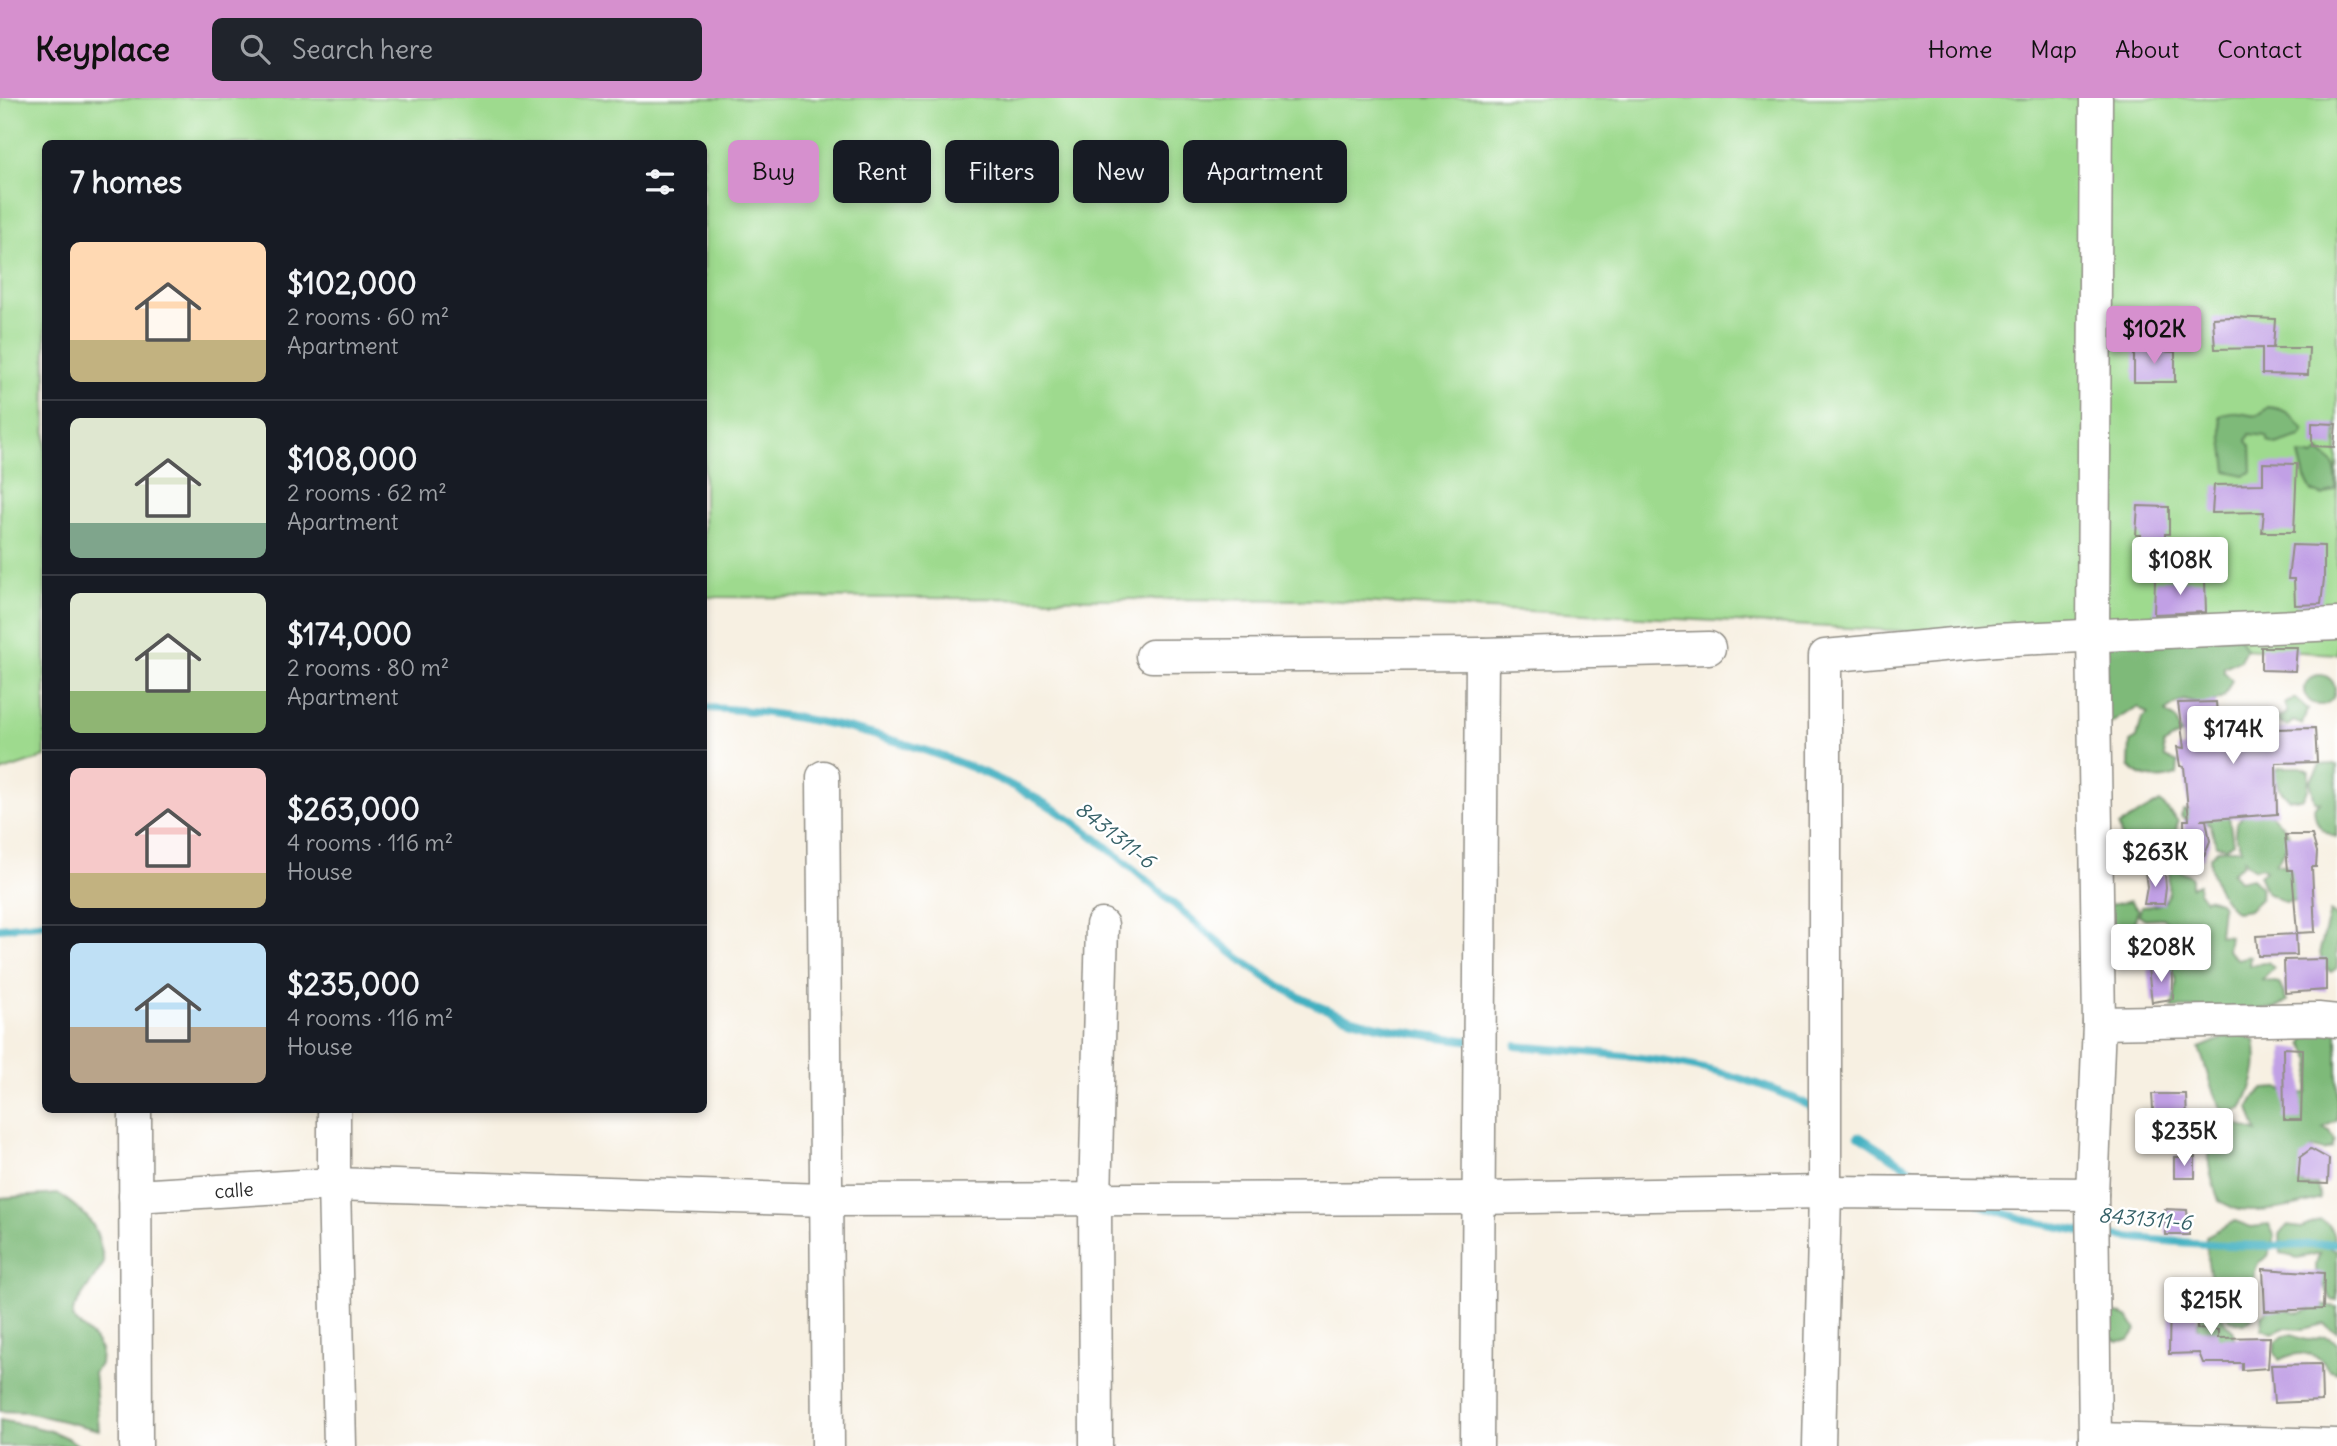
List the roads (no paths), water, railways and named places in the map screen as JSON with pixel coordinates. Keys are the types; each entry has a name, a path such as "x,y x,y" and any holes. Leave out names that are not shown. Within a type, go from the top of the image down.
{"street":[{"path":"2096,98 2094,634 2099,1023 2092,1194 2095,1443 2337,1445"},
{"path":"1819,1446 1825,1192 1825,656 1996,639 2337,624"},
{"path":"1152,656 1482,654 1709,648"},
{"path":"1477,1446 1482,654"},
{"path":"823,777 828,1446"},
{"path":"1096,1446 1095,1199 1102,925"},
{"path":"2099,1023 2318,1019 2337,1021"},
{"path":"135,1113 136,1446"},
{"path":"334,1113 340,1446"},
{"name":"calle","path":"135,1196 334,1184 825,1200 1480,1198 1825,1192 2092,1194"}],"waterway":[{"name":"8431311-6","path":"707,708 748,711 846,728 896,741 993,777 1074,822 1104,844 1223,945 1285,989 1318,1006 1355,1020 1413,1033 1472,1041"},
{"name":"8431311-6","path":"0,928 42,923"},
{"name":"8431311-6","path":"1516,1046 1633,1057 1708,1070 1782,1093 1818,1110"},
{"name":"8431311-6","path":"1859,1136 1912,1170"},
{"name":"8431311-6","path":"1980,1205 2029,1221 2086,1232"},
{"name":"8431311-6","path":"2099,1234 2218,1245 2337,1243"}]}
